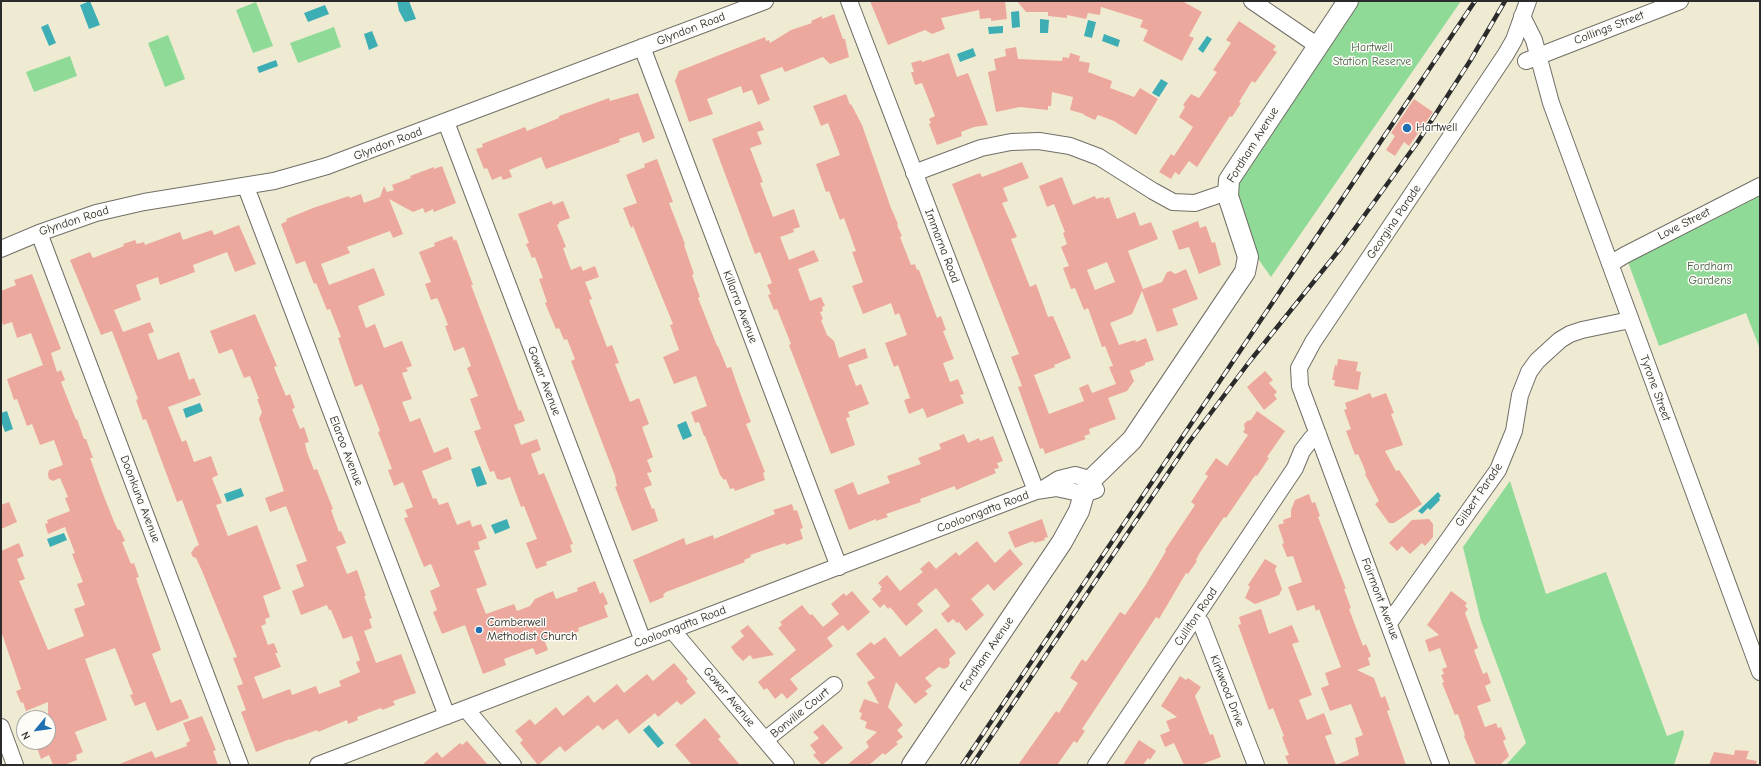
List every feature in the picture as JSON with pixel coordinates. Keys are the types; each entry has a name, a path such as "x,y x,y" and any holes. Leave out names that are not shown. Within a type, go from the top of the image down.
{"street":[{"name":"Glyndon Road","path":"1,249 76,219 118,207 177,196 246,187 274,181 327,166 765,1"},
{"name":"Immarna Road","path":"849,1 914,172 1040,490"},
{"path":"1252,1 1266,5 1318,46"},
{"name":"Fordham Avenue","path":"912,765 1062,542 1101,469 1132,440 1247,267 1246,250 1227,192 1232,176 1348,1"},
{"name":"Georgina Parade","path":"1320,440 1298,380 1301,362 1506,54 1514,40 1528,1"},
{"name":"Collings Street","path":"1532,58 1680,1"},
{"name":"Tyrone Street","path":"1522,16 1532,34 1532,58 1551,104 1760,672"},
{"name":"Killarra Avenue","path":"642,47 839,566"},
{"path":"1506,54 1532,58"},
{"name":"Gowar Avenue","path":"446,122 643,641"},
{"path":"914,172 981,148 1011,142 1039,141 1070,146 1099,157 1173,202 1195,203 1227,192"},
{"name":"Love Street","path":"1610,264 1760,186"},
{"name":"Elaroo Avenue","path":"246,187 447,716"},
{"name":"Doonkuna Avenue","path":"39,233 240,765"},
{"name":"Gilbert Parade","path":"1389,623 1498,470 1508,449 1514,431 1520,395 1529,372 1537,361 1560,340 1570,334 1630,320"},
{"name":"Culliton Road","path":"1096,765 1196,618 1295,468 1320,440"},
{"name":"Fairmont Avenue","path":"1320,440 1441,765"},
{"name":"Cooloongatta Road","path":"318,765 1040,490 1090,488"},
{"name":"Kirkwood Drive","path":"1196,618 1201,623 1256,765"},
{"name":"Gowar Avenue","path":"672,630 786,765"},
{"name":"Bonville Court","path":"766,740 834,685"},
{"path":"466,709 513,765"},
{"path":"1,727 15,765"}],"green space":[{"name":"Hartwell Station Reserve","path":"1356,1 1461,1 1271,277 1254,253 1238,205 1237,184"},
{"path":"256,2 273,46 253,53 236,10"},
{"path":"334,27 341,47 298,63 290,43"},
{"path":"168,35 185,79 165,87 148,43"},
{"path":"70,56 77,76 34,92 26,72"},
{"name":"Fordham Gardens","path":"1760,193 1760,349 1746,313 1659,346 1628,262"},
{"path":"1510,481 1546,594 1606,572 1667,736 1683,730 1684,734 1674,765 1506,765 1526,743 1481,621 1463,547"}],"water":[{"path":"90,1 100,25 89,29 80,5"},
{"path":"397,1 409,1 416,19 405,22 399,11"},
{"path":"325,5 329,14 308,22 304,13"},
{"path":"1019,11 1020,27 1012,28 1011,12"},
{"path":"1040,19 1049,20 1048,33 1040,33"},
{"path":"1088,20 1096,22 1092,38 1084,36"},
{"path":"48,24 56,43 49,46 41,27"},
{"path":"1003,26 1003,33 989,34 988,27"},
{"path":"372,31 378,46 369,50 364,34"},
{"path":"1104,34 1120,40 1118,47 1102,41"},
{"path":"1207,36 1212,39 1203,53 1198,49"},
{"path":"973,48 976,56 960,62 957,54"},
{"path":"276,60 278,66 259,73 257,67"},
{"path":"1161,79 1168,83 1159,97 1152,93"},
{"path":"200,403 203,411 186,418 183,409"},
{"path":"7,411 13,429 5,432 1,421 1,413"},
{"path":"686,421 692,436 683,440 677,425"},
{"path":"480,466 487,484 477,487 471,469"},
{"path":"241,488 244,496 227,502 224,494"},
{"path":"1438,492 1441,496 1439,498 1440,500 1430,510 1428,508 1422,514 1418,511"},
{"path":"507,519 510,528 495,534 491,525"},
{"path":"64,533 67,540 50,547 47,539"},
{"path":"649,725 664,743 658,748 643,730"}],"building":[{"path":"870,1 1005,1 1007,19 991,21 991,18 980,19 979,10 941,18 945,29 932,34 925,30 888,45"},
{"path":"1017,1 1182,1 1202,12 1189,36 1194,38 1182,61 1143,41 1148,30 1140,27 1143,20 1101,7 1100,15 1088,13 1086,19 1067,15 1067,18 1048,16 1048,12 1026,12"},
{"path":"834,14 843,39 845,39 849,57 830,64 823,57 785,72 782,67 760,75 770,100 758,105 752,90 743,93 741,86 707,99 713,114 689,122 675,81 679,71 765,37 766,41 769,40 770,43 791,30 812,23 811,21 822,16 822,19"},
{"path":"1239,21 1276,46 1273,50 1277,52 1255,83 1252,81 1239,102 1241,103 1232,117 1230,116 1197,167 1189,161 1179,175 1175,172 1171,179 1159,172 1171,154 1174,156 1193,127 1179,117 1185,107 1183,105 1191,94 1199,98 1217,72 1213,70 1231,43 1226,40"},
{"path":"1016,47 1018,59 1062,61 1063,57 1069,58 1070,53 1080,56 1079,61 1090,63 1088,72 1112,81 1110,88 1134,97 1140,88 1158,99 1136,135 1114,121 1098,115 1095,120 1084,114 1070,110 1073,97 1052,92 1051,106 1048,106 1048,110 1020,107 996,112 988,72 996,70 994,59 1006,56 1005,49"},
{"path":"949,53 957,77 968,73 988,125 974,127 961,132 962,136 937,145 929,124 931,123 929,119 935,116 922,83 915,85 911,72 914,72 911,63 921,60 922,62"},
{"path":"638,93 655,138 643,143 639,132 619,139 620,142 546,169 541,157 509,170 512,177 503,180 501,176 492,180 487,168 484,169 476,149 483,147 482,144 525,127 527,131 559,118 559,116 609,98 610,101"},
{"path":"846,94 850,105 851,104 862,125 898,224 897,225 902,236 900,237 911,265 915,264 917,270 919,270 937,318 941,316 946,330 943,331 954,359 943,363 950,382 958,379 964,394 960,395 964,403 927,418 923,408 909,414 904,400 910,398 898,365 894,367 885,343 907,335 899,313 895,315 891,303 863,314 852,286 863,282 852,252 856,251 844,218 840,220 829,191 826,192 816,164 840,155 828,123 821,126 813,106"},
{"path":"1414,99 1433,112 1409,146 1404,142 1395,156 1386,150 1395,136 1391,133"},
{"path":"760,121 764,130 757,132 762,144 750,148 763,182 760,183 773,217 794,209 800,227 793,229 794,232 780,237 789,260 814,250 819,261 798,269 810,301 821,297 825,306 822,307 823,311 820,312 823,319 821,320 827,335 834,341 839,358 865,348 868,358 848,365 856,386 861,384 869,404 848,412 850,417 846,418 855,445 831,454 789,345 791,344 777,309 774,310 768,295 771,294 767,285 772,283 760,252 755,254 712,139"},
{"path":"657,159 673,202 669,203 685,244 684,245 694,274 692,275 700,297 698,298 727,368 731,367 751,422 746,424 765,472 763,473 765,480 735,491 734,488 730,489 726,479 724,480 720,475 699,422 695,423 691,412 707,406 696,376 674,384 663,357 679,350 670,325 673,324 633,226 631,228 623,208 637,203 626,175 645,167 644,164"},
{"path":"1022,162 1029,178 1003,188 1008,201 1002,203 1017,237 1011,239 1030,287 1036,284 1048,317 1053,316 1071,358 1054,365 1055,367 1034,375 1049,414 1084,401 1079,388 1088,384 1092,393 1116,384 1109,367 1113,366 1105,346 1102,347 1088,308 1084,310 1075,288 1071,289 1063,268 1069,266 1061,247 1067,244 1063,233 1065,232 1054,204 1047,207 1039,186 1062,177 1073,205 1095,196 1096,199 1103,197 1104,199 1109,197 1117,219 1135,212 1140,226 1151,222 1158,239 1128,251 1143,289 1162,282 1167,272 1171,271 1175,274 1186,269 1198,299 1172,309 1178,325 1157,332 1142,291 1132,314 1110,323 1119,345 1135,340 1136,342 1146,338 1154,360 1130,371 1134,381 1127,391 1108,398 1116,419 1089,429 1090,434 1084,436 1086,439 1045,454 1043,448 1040,449 1018,387 1022,386 1011,357 1019,354 952,184 980,173 982,177","holes":["1107,262 1115,282 1095,290 1087,270"]},
{"path":"442,166 456,203 434,212 433,209 425,213 423,208 413,212 389,199 403,234 393,238 390,231 347,247 350,253 321,264 329,285 374,268 385,295 358,306 366,328 375,324 384,348 402,341 412,366 406,368 408,371 402,373 412,399 402,402 410,422 420,418 434,453 448,447 452,459 422,471 433,499 436,498 439,505 448,502 457,525 470,520 472,527 481,524 487,538 478,542 480,549 474,551 487,585 476,589 486,614 514,604 517,611 530,606 535,599 553,591 556,599 578,591 577,588 595,581 600,594 603,592 608,604 604,606 608,617 578,628 579,631 566,637 564,632 544,639 548,650 536,655 533,648 504,659 506,665 483,674 465,625 442,634 433,612 437,610 430,591 440,586 431,564 424,567 404,518 408,517 405,510 413,507 403,482 394,486 388,470 392,469 378,432 380,431 362,384 355,387 338,338 341,337 330,309 327,310 316,283 314,284 305,261 296,264 281,224 287,221 286,219 349,196 350,198 361,194 364,203 380,197 384,186 387,192 394,190 392,185 411,178 410,176 434,167 434,169"},
{"path":"552,201 553,205 563,201 570,218 559,222 557,225 566,247 563,248 571,270 581,266 583,271 595,266 599,277 585,282 592,299 589,300 607,347 612,345 619,363 615,364 630,402 639,398 649,424 642,427 653,457 647,460 652,472 647,473 652,485 644,488 652,509 654,508 658,521 632,531 615,487 617,486 615,476 571,361 575,359 567,339 564,340 559,328 556,329 545,303 547,302 539,279 543,278 535,257 532,258 526,244 529,243 518,214"},
{"path":"1198,221 1200,228 1206,226 1212,243 1215,242 1221,265 1199,274 1189,247 1179,250 1172,231"},
{"path":"239,225 256,264 235,272 227,252 193,265 195,272 160,285 158,277 136,285 141,300 114,310 123,332 150,322 154,332 148,334 158,360 179,352 189,380 194,378 201,395 168,407 182,442 186,440 194,462 211,456 218,475 212,478 222,503 216,505 228,536 257,525 281,589 263,596 270,617 265,619 266,624 261,626 268,645 274,643 278,653 275,653 281,667 254,677 263,699 290,689 292,695 316,686 319,694 341,686 339,681 360,672 356,662 360,660 352,636 343,639 331,610 329,610 327,605 301,615 292,591 304,586 296,565 307,561 286,506 270,512 265,498 284,491 259,419 262,412 257,399 259,399 250,376 244,378 232,349 219,354 210,331 255,314 277,366 274,367 286,396 290,394 295,408 292,409 300,429 304,427 309,442 305,443 307,452 314,470 317,469 333,509 331,510 339,532 341,531 346,543 336,547 347,574 357,570 372,618 369,619 372,628 364,631 376,663 401,654 416,693 393,701 395,705 382,710 381,708 357,717 358,720 348,724 347,720 318,732 317,730 256,752 241,712 246,710 237,686 243,684 233,658 237,657 202,571 196,558 193,557 191,553 195,547 199,545 182,500 177,502 146,419 143,420 136,400 138,399 112,331 101,335 70,260 90,252 93,258 135,240 137,244 144,242 145,245 180,232 183,240 212,230 214,235"},
{"path":"452,236 454,241 456,239 473,285 471,285 519,411 521,410 525,421 514,425 521,445 537,439 541,450 531,454 539,475 544,473 573,544 570,545 572,552 546,562 547,565 536,569 526,543 537,539 524,506 521,507 510,477 502,480 497,479 494,471 490,472 474,431 481,429 470,399 478,396 467,368 471,366 464,347 454,351 445,326 448,325 439,302 437,298 431,300 425,284 431,282 419,252 435,246 434,243"},
{"path":"32,274 61,349 51,353 57,372 61,370 65,380 61,382 84,439 86,439 93,458 90,458 103,494 115,524 118,530 120,530 125,541 122,542 131,564 134,563 139,577 136,578 161,650 152,654 171,703 181,699 189,718 157,731 145,702 135,706 130,695 133,694 115,648 85,659 107,720 75,732 83,752 76,755 77,760 64,765 53,765 49,755 41,759 38,750 56,750 56,710 48,710 48,702 26,710 23,702 21,703 16,691 21,689 1,631 1,551 19,543 24,556 17,559 25,579 19,581 48,650 84,636 74,609 85,605 77,584 83,582 72,554 75,553 65,527 48,534 45,524 48,523 47,520 70,511 65,498 68,497 60,478 53,481 49,479 48,474 49,470 63,465 54,440 40,445 32,424 27,426 17,399 14,400 7,379 43,365 31,333 17,338 12,322 3,325 1,319 1,291 16,285 14,280"},
{"path":"1338,359 1358,362 1356,371 1361,372 1358,390 1334,386 1335,380 1332,380 1335,365 1337,366"},
{"path":"1265,371 1273,380 1269,383 1277,392 1274,395 1277,399 1264,410 1247,387"},
{"path":"1370,393 1372,398 1386,393 1394,413 1391,414 1403,445 1385,451 1396,471 1399,470 1422,504 1394,523 1389,523 1375,504 1379,501 1365,474 1366,473 1358,454 1355,455 1346,431 1351,429 1344,410 1347,409 1345,403"},
{"path":"1257,411 1285,431 1267,457 1269,458 1257,476 1256,475 1254,477 1226,518 1224,517 1199,554 1196,560 1197,561 1188,574 1186,573 1159,619 1156,617 1142,638 1082,729 1085,731 1077,743 1074,741 1057,765 1018,765 1056,711 1059,713 1078,683 1070,678 1082,659 1086,662 1120,612 1125,615 1145,586 1166,551 1165,550 1195,505 1191,502 1208,476 1205,474 1216,458 1227,466 1248,435 1243,432 1245,429 1244,424 1251,420"},
{"path":"964,434 968,443 979,438 980,441 993,436 1003,461 997,463 999,468 994,469 996,473 956,490 955,486 920,499 921,502 886,514 888,517 876,521 876,519 849,530 834,490 853,482 858,495 890,483 887,476 921,464 918,458 941,449 939,444"},
{"path":"1309,494 1312,503 1315,502 1320,516 1318,517 1346,589 1344,589 1351,608 1349,609 1363,646 1366,644 1371,656 1368,658 1370,665 1357,670 1374,678 1381,698 1385,696 1390,710 1387,711 1406,765 1336,765 1359,755 1355,738 1363,735 1351,704 1330,711 1321,688 1329,685 1325,673 1341,667 1319,609 1316,611 1314,605 1297,611 1288,587 1302,582 1293,556 1287,557 1282,544 1284,543 1278,525 1284,523 1283,520 1291,517 1291,510 1295,500"},
{"path":"9,502 17,522 1,529 1,505"},
{"path":"792,504 794,511 797,510 803,528 800,529 803,539 786,545 785,543 750,555 751,557 744,560 745,562 666,592 663,595 664,597 650,603 633,560 684,538 686,545 713,535 714,539 775,514 773,510"},
{"path":"1042,519 1048,537 1044,538 1045,540 1034,543 1033,541 1015,548 1008,532"},
{"path":"1429,519 1433,524 1433,537 1425,546 1422,543 1410,554 1402,546 1397,551 1389,543 1412,520"},
{"path":"977,541 995,563 1010,549 1023,564 994,591 988,584 971,599 984,615 966,631 959,622 957,623 953,619 948,623 941,614 950,606 936,588 917,604 923,611 906,626 890,607 888,609 884,604 880,608 872,599 881,591 880,589 882,587 878,583 887,575 900,591 923,572 920,569 929,561 936,569 956,552 959,556"},
{"path":"1265,559 1277,566 1275,570 1282,589 1279,595 1255,604 1245,598 1250,587 1248,585"},
{"path":"852,591 870,612 848,631 843,625 827,638 833,646 790,679 798,689 787,699 782,693 775,699 767,688 764,690 758,682 796,650 778,628 782,625 780,622 802,605 823,627 839,614 831,604 844,593 846,596"},
{"path":"1451,591 1467,603 1465,606 1468,609 1465,613 1478,648 1474,650 1483,674 1487,672 1491,683 1485,686 1491,701 1477,706 1485,727 1496,723 1498,728 1501,727 1506,739 1503,741 1509,756 1500,765 1476,765 1464,736 1465,735 1458,714 1455,715 1442,683 1444,682 1441,675 1444,674 1442,669 1447,667 1440,648 1429,652 1425,640 1439,635 1427,625"},
{"path":"1261,609 1269,634 1292,625 1299,642 1292,644 1312,695 1299,700 1307,720 1324,713 1332,734 1325,736 1336,765 1289,765 1285,756 1289,755 1282,737 1284,736 1273,708 1269,710 1238,625 1241,624 1239,617"},
{"path":"748,625 774,655 753,659 750,655 743,661 735,653 731,647 744,636 740,631"},
{"path":"936,628 956,653 949,659 950,663 948,667 944,669 939,667 925,678 932,686 925,691 928,694 915,704 896,682 888,707 903,725 897,730 903,737 896,742 898,744 885,755 883,753 869,765 847,765 869,747 866,742 877,732 865,728 867,722 860,719 862,713 859,712 864,699 879,704 867,682 875,678 856,654 871,642 874,645 885,637 900,657"},
{"path":"674,663 688,679 686,681 696,693 681,705 677,701 658,717 655,713 629,734 617,719 603,730 598,725 565,752 560,746 538,765 520,743 523,740 515,731 530,719 535,725 556,707 563,716 588,695 594,703 617,684 624,693 647,674 653,681"},
{"path":"1180,676 1186,680 1188,678 1201,687 1195,696 1210,735 1213,734 1221,757 1200,765 1184,765 1174,743 1165,747 1160,735 1170,731 1166,721 1177,717 1161,706"},
{"path":"202,716 216,750 213,751 218,765 117,765 152,751 155,758 187,746 186,743 190,741 183,723"},
{"path":"705,718 721,737 718,739 740,765 692,765 675,745"},
{"path":"823,724 843,748 822,765 813,755 816,753 810,745 819,738 813,732"},
{"path":"1139,740 1156,751 1150,760 1148,758 1143,765 1123,765"},
{"path":"467,741 488,765 422,765 437,752 442,758 460,743 462,745"},
{"path":"1735,750 1749,751 1746,759 1757,761 1756,765 1709,765 1714,752 1734,755"}],"railway":[{"path":"962,765 1475,1"},
{"path":"972,765 1189,442 1250,361 1340,249 1417,143 1470,61 1505,1"}],"place":[{"name":"Hartwell","path":"1407,128"},
{"name":"Camberwell Methodist Church","path":"479,630"}]}
